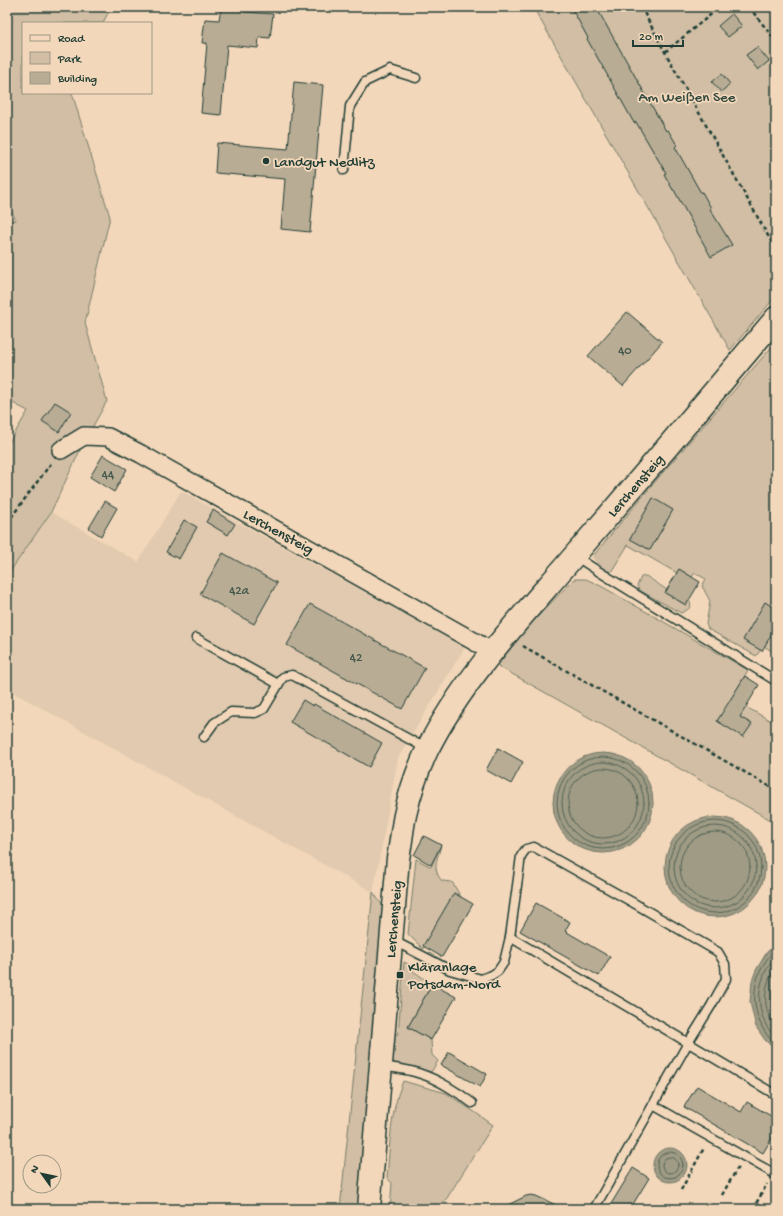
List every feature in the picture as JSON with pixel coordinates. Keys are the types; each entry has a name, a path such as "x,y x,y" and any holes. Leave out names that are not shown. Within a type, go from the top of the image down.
{"street":[{"name":"Lerchensteig","path":"369,1209 398,858 405,815 414,781 428,750 443,721 499,644 669,446 776,318"},
{"name":"Lerchensteig","path":"61,450 84,436 108,437 499,644"}],"lane":[{"path":"344,170 350,106 365,82 390,70 416,78"},
{"path":"575,556 776,681"},
{"path":"196,638 278,684"},
{"path":"204,737 214,723 231,712 255,713 264,709 282,677 292,675 428,750"},
{"path":"392,940 450,970 481,979 492,975 498,971 504,962 510,937 521,856 526,849 534,847 718,952 725,964 726,979 594,1209"},
{"path":"510,937 776,1095"},
{"path":"381,1066 421,1074 456,1091 472,1102"},
{"path":"653,1105 744,1157 775,1171"}],"path":[{"path":"641,7 776,250"},
{"path":"665,52 720,7"},
{"path":"749,7 776,41"},
{"path":"7,523 61,450"},
{"path":"499,644 776,790"},
{"path":"681,1190 710,1138"},
{"path":"722,1194 744,1157"},
{"path":"753,1209 775,1171"}],"shaded area":[{"path":"181,491 465,647 398,758 373,892 7,689 7,576 51,512 138,562"}],"green space":[{"path":"7,7 111,7 104,22 22,22 22,94 72,94 110,217 85,323 107,401 83,444 51,512 7,576 7,446 28,411 7,400 7,222 16,220 7,202"},
{"name":"Am Weißen See","path":"533,7 776,7 776,296 730,350"},
{"path":"776,342 776,654 764,646 756,656 708,629 706,624 710,601 702,586 706,579 695,573 692,577 679,569 677,573 628,545 611,572 602,568 593,556 664,471"},
{"path":"646,576 667,590 665,593 686,605 689,600 691,605 690,607 681,613 639,590 637,586 641,577"},
{"path":"574,579 586,579 601,586 748,670 729,703 743,711 746,707 771,721 776,713 776,823 498,666 519,636"},
{"path":"441,845 436,863 437,872 442,881 452,882 461,897 454,893 423,949 408,934 416,859 431,867"},
{"path":"373,892 387,912 362,1209 340,1209"},
{"path":"404,962 412,966 413,971 432,984 408,1027 431,1040 432,1055 438,1061 431,1072 390,1062 393,1034 398,1034"},
{"path":"403,1081 446,1093 493,1125 447,1198 437,1209 390,1209 392,1183 387,1178 390,1141 395,1104"}],"water":[{"path":"603,753 622,757 638,768 649,784 653,803 649,822 638,838 622,849 603,853 584,849 568,838 557,822 553,803 557,784 568,768 584,757"},
{"path":"715,817 734,821 750,832 761,848 765,867 761,886 750,902 734,913 715,917 696,913 680,902 669,886 665,867 669,848 680,832 696,821"},
{"path":"776,944 776,1051 765,1040 756,1027 750,1002 752,981 756,970 767,952"},
{"path":"670,1148 682,1153 687,1165 682,1177 670,1182 658,1177 653,1165 658,1153"}],"building":[{"path":"221,7 244,7 244,12 273,14 270,38 259,37 258,48 227,45 221,115 201,113 207,43 202,43 205,19 219,20"},
{"path":"571,7 596,7 666,131 668,130 677,145 675,147 732,245 711,257 664,174 666,173 636,122 634,123 587,39 588,38"},
{"path":"732,14 742,26 728,37 718,26"},
{"path":"757,47 769,61 758,70 746,55"},
{"path":"722,74 730,84 721,92 712,82"},
{"name":"Landgut Nedlitz","path":"294,82 323,85 310,232 281,229 285,179 215,173 217,143 288,149"},
{"path":"627,312 662,342 623,386 588,356"},
{"path":"55,402 71,412 59,432 42,421"},
{"path":"103,455 127,469 114,492 90,477"},
{"path":"653,498 673,510 650,550 630,539"},
{"path":"105,501 117,508 101,536 89,528"},
{"path":"213,510 235,524 228,535 206,522"},
{"path":"184,520 197,527 179,559 166,552"},
{"path":"223,553 277,583 254,624 200,594"},
{"path":"679,569 700,582 686,605 665,593"},
{"path":"765,602 776,609 776,626 762,651 743,640"},
{"path":"310,604 425,668 402,709 287,645"},
{"path":"745,676 759,685 740,717 752,724 743,737 717,721"},
{"path":"303,700 313,706 314,704 382,743 369,767 290,722"},
{"path":"498,748 523,762 511,784 486,770"},
{"path":"424,836 441,845 431,865 414,855"},
{"path":"454,893 473,904 442,957 423,946"},
{"path":"536,903 570,922 565,931 610,957 599,976 520,931"},
{"path":"432,984 456,997 431,1040 408,1027"},
{"path":"449,1052 487,1074 480,1087 441,1065"},
{"path":"697,1086 741,1112 747,1102 776,1119 776,1131 763,1153 684,1107"},
{"path":"633,1168 649,1178 630,1209 608,1209"},
{"path":"531,1195 536,1196 565,1209 500,1209"}],"place":[{"name":"Landgut Nedlitz","path":"266,161"},
{"name":"Kläranlage Potsdam-Nord","path":"400,975"}]}
